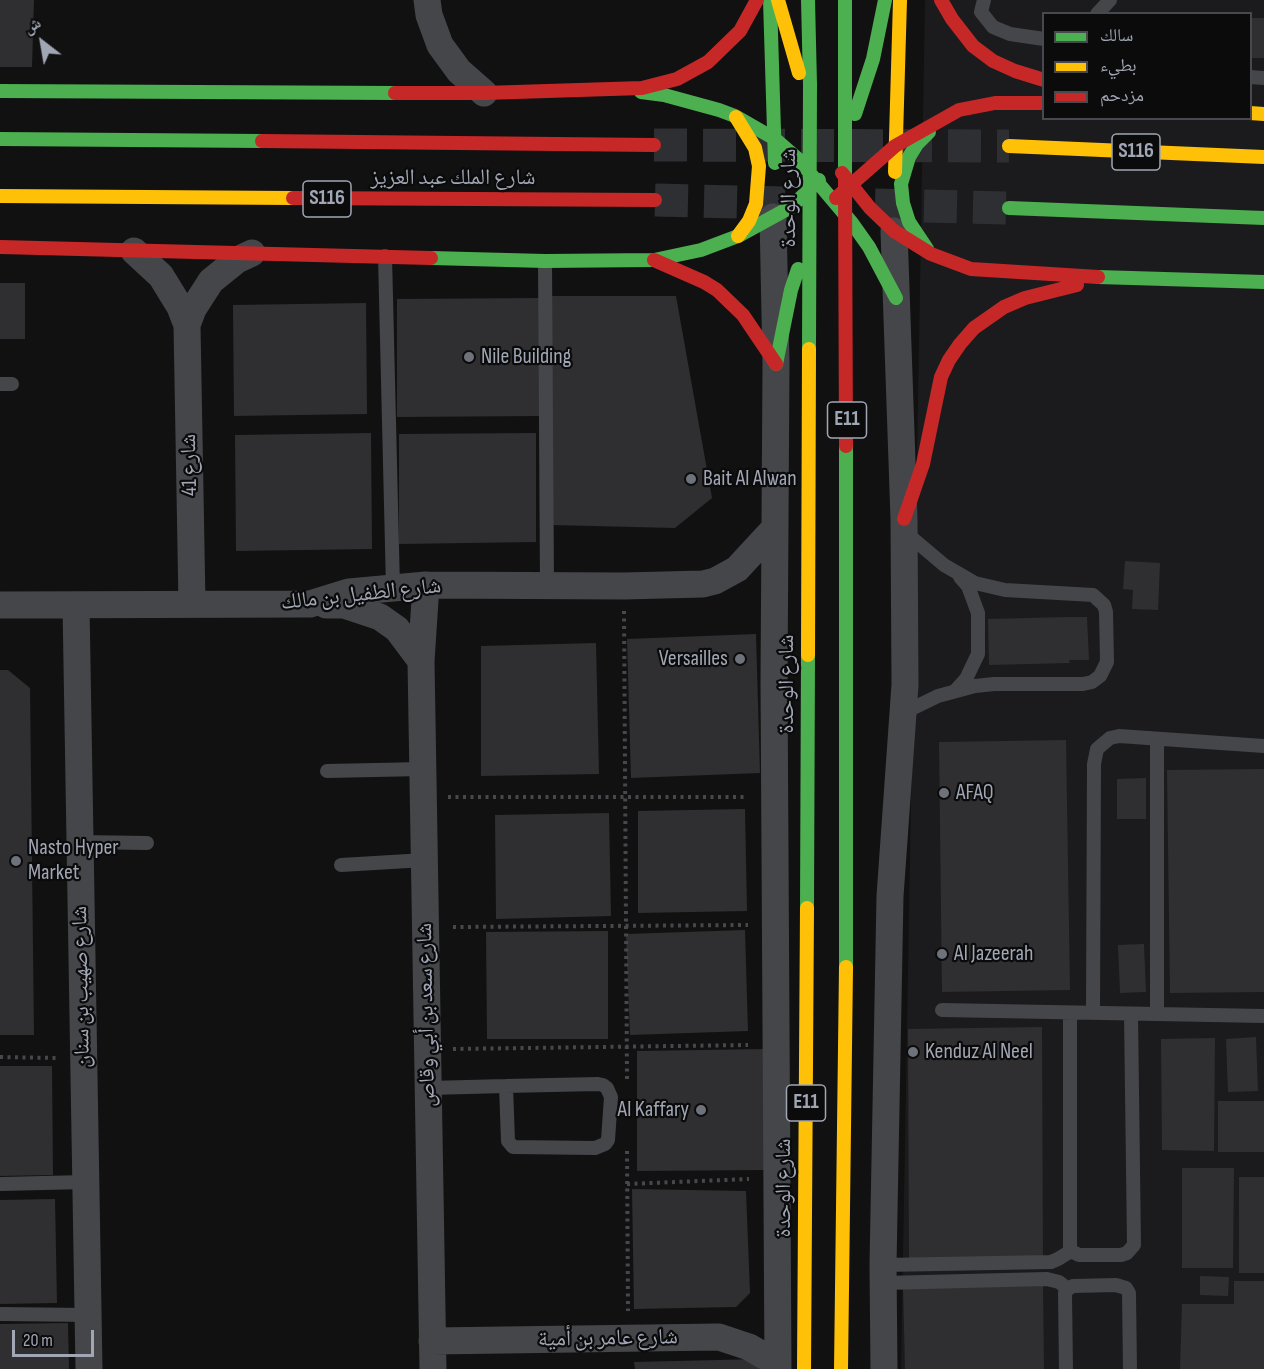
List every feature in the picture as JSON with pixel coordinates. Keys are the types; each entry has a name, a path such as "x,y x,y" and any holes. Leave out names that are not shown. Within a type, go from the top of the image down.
{"main road":[{"path":"0,91 484,93 625,89 651,86 677,79 708,62 740,31 757,0"},
{"path":"770,0 774,172"},
{"path":"778,0 804,92 825,143"},
{"name":"شارع الوحدة","path":"804,1369 808,837 810,84 808,0"},
{"name":"E11","path":"841,1369 847,840 845,0"},
{"path":"0,247 545,261 654,261 701,250 738,236 773,211 791,207 818,181 847,136 865,88 885,0"},
{"path":"894,231 900,0"},
{"path":"941,0 952,19 973,46 993,61 1042,79"},
{"path":"625,89 664,95 735,116 775,139 798,159 834,201 869,247 896,298"},
{"path":"776,364 791,290 804,252 817,222 850,184 908,137 959,110 995,103 1042,103"},
{"path":"735,116 746,131 759,166 756,204 749,221 738,236"},
{"path":"931,254 909,222 903,203 901,184 909,157 917,144 936,124"},
{"name":"شارع الملك عبد العزيز","path":"0,139 654,145"},
{"name":"S116","path":"1009,146 1264,157"},
{"path":"831,163 870,208 894,231 931,254 971,269 1108,278 1264,282"},
{"name":"شارع الملك عبد العزيز","path":"0,196 655,200"},
{"path":"1009,208 1264,218"},
{"path":"654,261 704,282 717,290 743,315 776,364"},
{"path":"904,525 923,464 941,378 960,344 988,317 1025,298 1108,278"}],"street":[{"path":"427,0 429,15 440,45 459,71 484,93"},
{"path":"773,211 776,364 774,529 778,1366"},
{"path":"884,1369 883,1274 890,896 905,685 904,525 894,231"},
{"name":"شارع 41","path":"134,251 160,276 180,308 187,325 192,604"},
{"name":"شارع 41","path":"187,325 193,309 211,281 237,260 252,253"},
{"name":"شارع الطفيل بن مالك","path":"0,605 310,604 349,592 426,585 703,584 727,576 747,560 774,529"},
{"name":"شارع سعد بن أبي وقاص","path":"426,585 421,661 433,1369"},
{"path":"310,604 344,605 380,616 397,629 421,661"},
{"name":"شارع صهيب بن سنان","path":"76,605 89,1369"},
{"name":"شارع عامر بن أمية","path":"432,1341 719,1337 749,1347 778,1366"}],"lane":[{"path":"984,0 981,12 993,27 1010,34 1042,39"},
{"path":"1099,12 1110,0"},
{"path":"385,256 393,588"},
{"path":"545,261 546,586"},
{"path":"904,525 968,586 978,613 978,654 966,679 956,690"},
{"path":"903,713 956,690 994,684 1083,684 1092,682 1100,676 1107,662 1106,612 1104,605 1093,595 1005,590 975,583 959,576"},
{"path":"1093,1013 1094,756 1097,749 1110,738 1119,736 1264,746"},
{"path":"1157,738 1157,1014"},
{"path":"327,771 423,769"},
{"path":"80,842 147,843"},
{"path":"342,865 425,860"},
{"path":"942,1010 1264,1016"},
{"path":"1070,1013 1071,1251"},
{"path":"1071,1251 1079,1255 1122,1255 1134,1245 1131,1014"},
{"path":"429,1088 506,1086 603,1085 611,1097 608,1140 595,1148 513,1147 508,1141 506,1086"},
{"path":"0,1184 86,1182"},
{"path":"883,1274 1050,1262 1058,1260 1071,1251"},
{"path":"883,1274 1047,1279 1059,1282 1068,1289"},
{"path":"1066,1369 1065,1293 1073,1286 1116,1285 1126,1288 1130,1298 1130,1369"},
{"path":"0,1314 88,1315"}],"path":[{"path":"624,586 627,1081"},
{"path":"424,797 775,797"},
{"path":"426,927 776,925"},
{"path":"428,1049 777,1045"},
{"path":"0,1057 84,1059"},
{"path":"627,1149 628,1339"},
{"path":"627,1184 777,1178"}],"shaded area":[{"path":"925,0 1264,0 1264,1369 901,1369"}],"building":[{"path":"0,0 34,0 32,67 0,67"},
{"path":"1252,18 1264,18 1264,58 1252,58"},
{"path":"0,283 25,283 25,339 0,339"},
{"path":"548,296 676,296 712,498 675,528 551,525"},
{"name":"Nile Building","path":"541,298 541,416 397,417 397,299"},
{"path":"366,303 367,414 234,416 233,305"},
{"path":"371,433 372,549 236,551 235,435"},
{"path":"536,433 536,542 399,544 399,434"},
{"path":"1125,561 1160,563 1158,610 1132,609 1133,590 1123,589"},
{"path":"1087,617 1089,660 1069,660 1070,663 989,665 988,619"},
{"path":"756,634 760,773 631,778 627,639"},
{"path":"596,643 599,774 481,776 481,646"},
{"name":"Nasto Hyper Market","path":"0,670 8,670 30,688 34,1035 0,1035"},
{"path":"1066,740 1070,990 942,992 939,742"},
{"path":"1264,769 1264,992 1170,993 1167,770"},
{"path":"1146,778 1146,819 1117,819 1117,779"},
{"path":"745,809 747,911 638,913 638,811"},
{"path":"609,813 611,916 496,919 495,815"},
{"path":"745,930 748,1031 630,1035 626,934"},
{"path":"608,931 608,1039 487,1039 486,932"},
{"path":"1144,944 1146,992 1120,993 1118,945"},
{"path":"1042,1027 1043,1260 909,1261 908,1029"},
{"path":"1256,1037 1258,1091 1228,1092 1226,1039"},
{"path":"1215,1038 1214,1151 1162,1150 1161,1039"},
{"name":"Al Kaffary","path":"765,1049 766,1170 637,1171 637,1051"},
{"path":"0,1066 52,1066 53,1175 0,1176"},
{"path":"1218,1101 1264,1101 1264,1152 1218,1152"},
{"path":"1182,1168 1234,1168 1233,1268 1182,1268"},
{"path":"1239,1177 1264,1177 1264,1273 1239,1273"},
{"path":"632,1189 746,1191 750,1293 736,1307 634,1309"},
{"path":"55,1199 57,1303 0,1304 0,1200"},
{"path":"1200,1276 1229,1277 1228,1296 1200,1295"},
{"path":"1234,1281 1264,1281 1264,1369 1180,1369 1182,1304 1234,1304"},
{"path":"1043,1285 1044,1369 905,1369 903,1287"},
{"path":"68,1323 69,1369 0,1369 0,1324"},
{"path":"759,1359 759,1369 635,1369 634,1362"}],"tunnel":[{"path":"654,145 1009,146"},
{"path":"655,200 785,203"},
{"path":"875,205 1009,208"}],"traffic: fast":[{"path":"770,0 775,163"},
{"path":"808,0 809,349"},
{"path":"845,0 845,179"},
{"path":"855,114 873,59 885,0"},
{"path":"0,91 395,93"},
{"path":"641,92 664,95 719,110 735,116 775,139 798,159 852,223 869,247 896,298"},
{"path":"927,249 909,222 903,203 901,184 909,157 917,144 929,132"},
{"path":"0,139 262,141"},
{"path":"431,258 545,261 654,260 701,250 738,236 791,207 819,180"},
{"path":"1009,208 1264,218"},
{"path":"776,364 791,290 798,269"},
{"path":"1098,277 1264,282"},
{"path":"846,446 846,967"},
{"path":"807,908 808,655"}],"traffic: slow":[{"path":"778,0 799,73"},
{"path":"895,172 900,0"},
{"path":"1252,113 1264,114"},
{"path":"736,117 755,148 759,166 756,204 749,221 738,236"},
{"path":"1009,146 1264,157"},
{"path":"0,196 293,198"},
{"path":"808,655 809,349"},
{"path":"804,1369 807,908"},
{"path":"841,1369 846,967"}],"traffic: jam":[{"path":"395,93 484,93 642,88 677,79 708,62 740,31 757,0"},
{"path":"941,0 952,19 973,46 993,61 1042,79"},
{"path":"836,198 895,146 959,110 995,103 1042,103"},
{"path":"262,141 654,145"},
{"path":"842,173 870,208 894,231 931,254 971,269 1098,277"},
{"path":"845,179 846,446"},
{"path":"293,198 655,200"},
{"path":"0,247 431,258"},
{"path":"654,260 717,290 743,315 776,364"},
{"path":"904,519 923,464 941,377 960,344 974,328 1004,307 1025,298 1077,285"}],"place":[{"name":"Nile Building","path":"469,357"},
{"name":"Bait Al Alwan","path":"691,479"},
{"name":"Versailles","path":"740,659"},
{"name":"AFAQ","path":"944,793"},
{"name":"Nasto Hyper Market","path":"16,861"},
{"name":"Al Jazeerah","path":"942,954"},
{"name":"Kenduz Al Neel","path":"913,1052"},
{"name":"Al Kaffary","path":"701,1110"}]}
